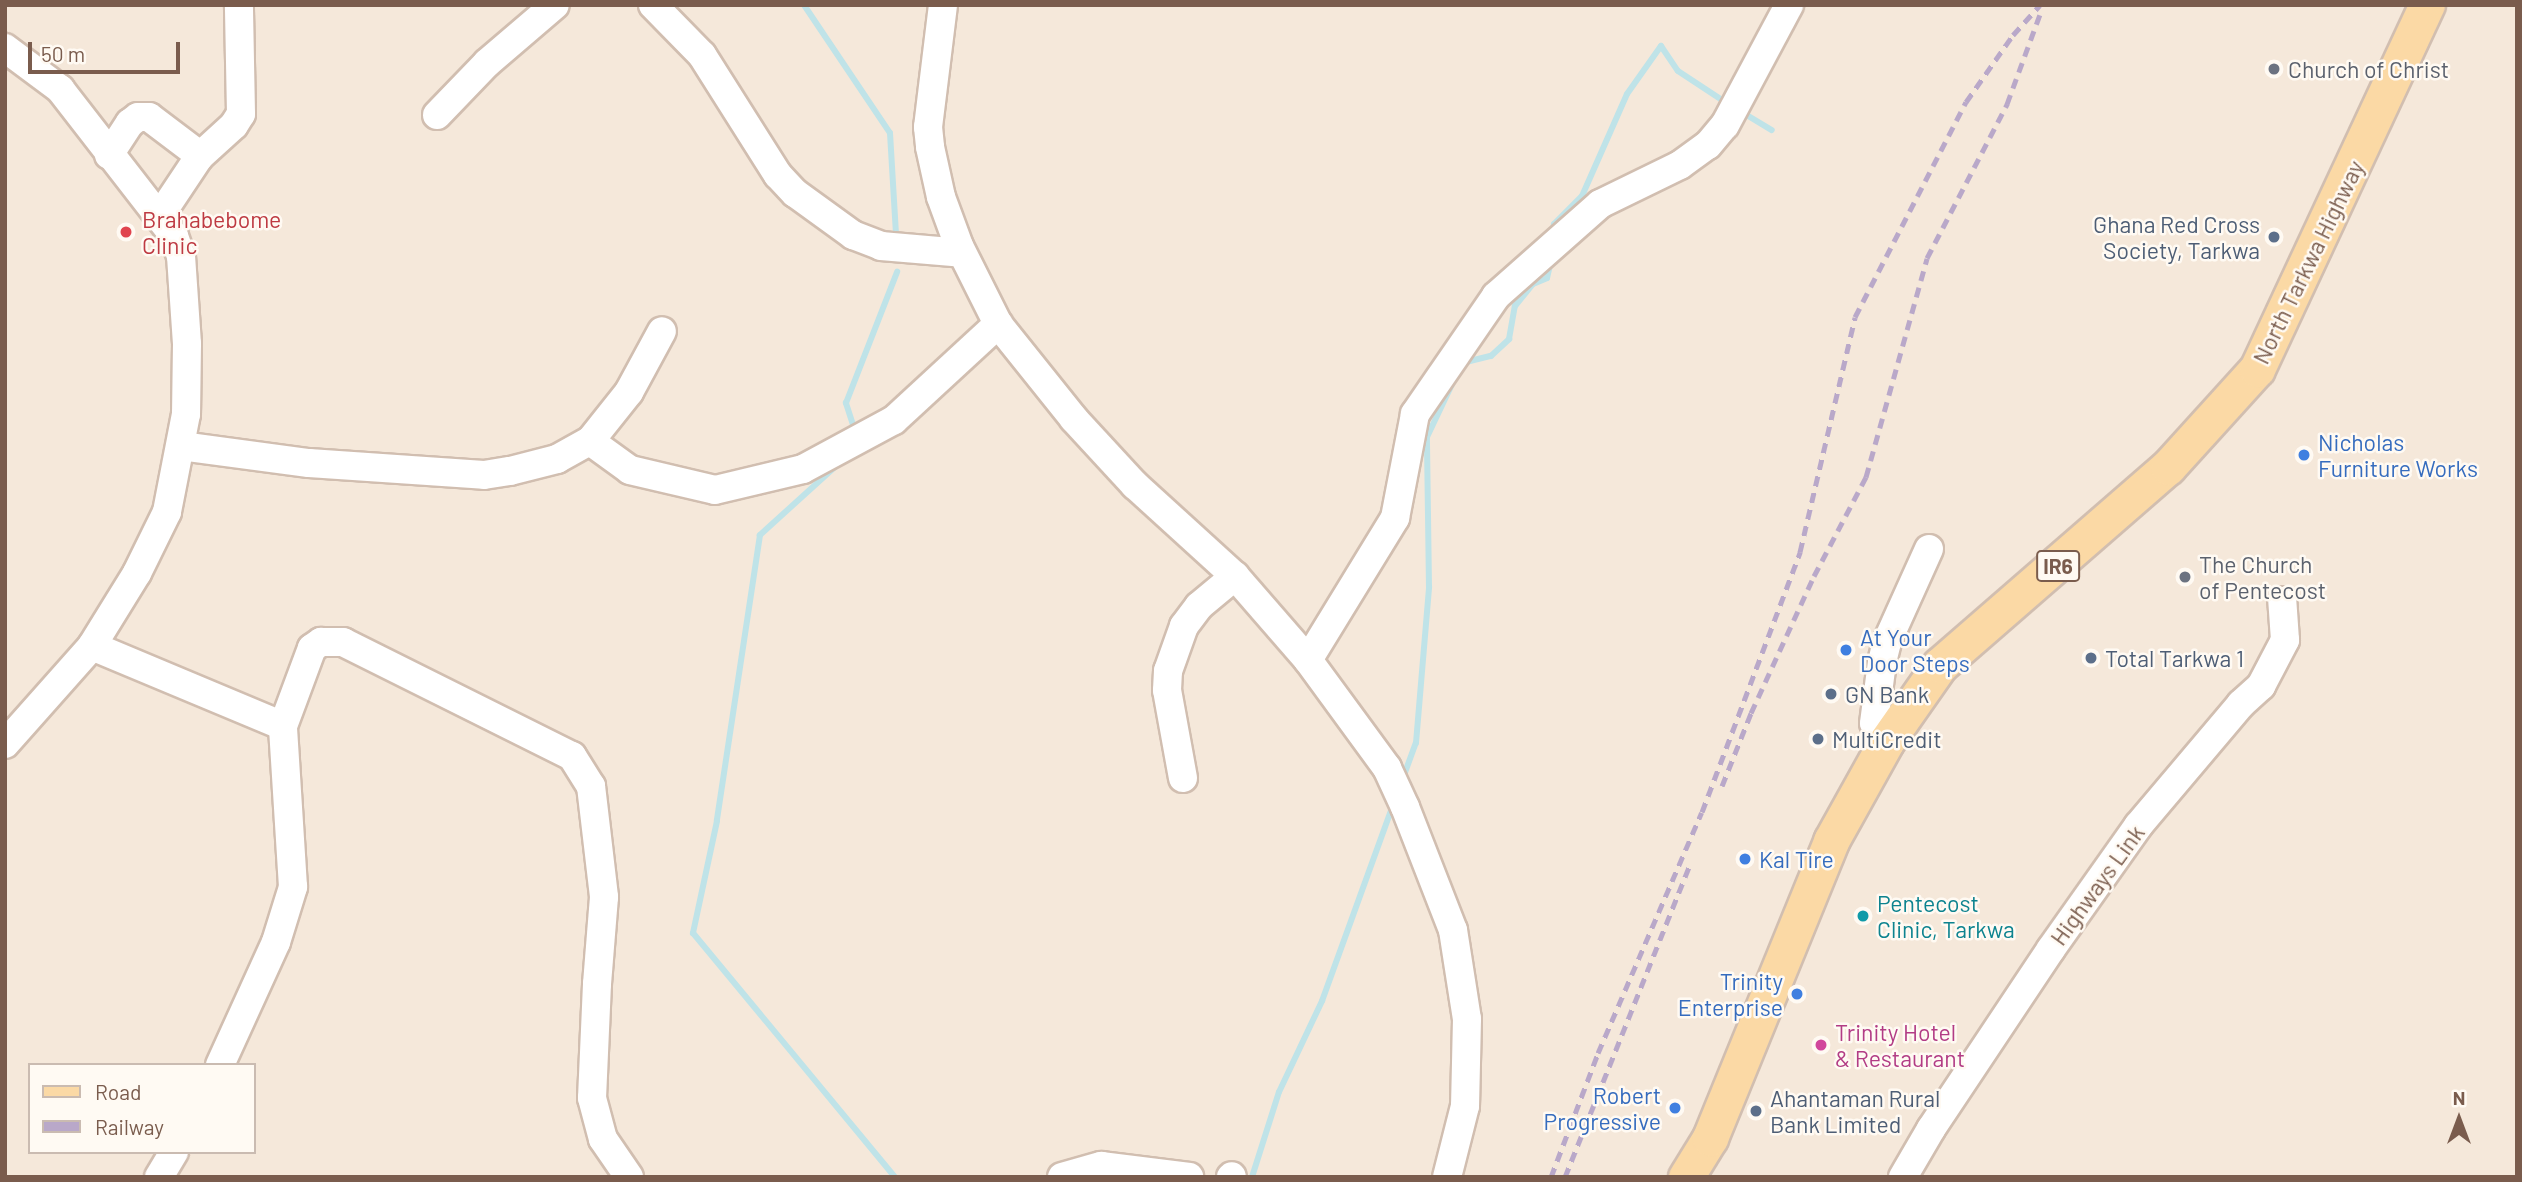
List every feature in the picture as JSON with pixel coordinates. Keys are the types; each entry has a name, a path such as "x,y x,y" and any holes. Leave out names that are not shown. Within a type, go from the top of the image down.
{"main road":[{"name":"North Tarkwa Highway","path":"1686,1177 1710,1138 1831,841 1886,743 1940,665 2168,467 2257,369 2427,5"},
{"name":"North Tarkwa Highway","path":"1702,1177 1710,1138"}],"street":[{"path":"159,217 199,157 241,114 239,5"},
{"path":"437,115 487,64 555,5"},
{"path":"653,5 702,55 778,175 795,193 853,235 881,246 962,253"},
{"path":"943,5 928,127 941,197 962,253 998,324 1074,419 1135,485 1235,576 1308,660 1387,768 1453,930 1468,1019 1465,1106 1447,1177"},
{"path":"1308,660 1395,518 1415,414 1496,296 1600,204 1680,165 1708,145 1725,125 1790,5"},
{"path":"5,48 60,89 174,236 181,256 185,299 186,414 167,512 137,573 92,646 5,744"},
{"path":"109,155 130,123 138,117 149,117 189,144 199,157"},
{"path":"590,442 630,470 715,490 803,469 894,420 998,324"},
{"path":"181,446 309,463 484,475 557,459 590,442 629,392 662,331"},
{"path":"1886,743 1874,723 1882,662 1887,642 1929,549"},
{"path":"1183,778 1167,690 1168,671 1184,626 1199,606 1235,576"},
{"name":"Highways Link","path":"1903,1177 2036,972 2138,826 2241,704 2261,686 2286,640 2282,601"},
{"path":"221,1063 276,942 293,887 284,726 312,648 321,642 343,642 572,756 582,767 595,803 604,897 592,1098 603,1139 629,1177"},
{"path":"92,646 284,726"},
{"path":"159,1177 173,1154"},
{"path":"1062,1177 1101,1166 1189,1177"}],"shaded area":[{"path":"5,5 2517,5 2517,1177 5,1177"}],"waterway":[{"path":"804,5 890,133 896,234"},
{"path":"1553,232 1554,224 1582,196 1627,94 1661,46 1678,71 1728,104"},
{"path":"1740,111 1772,130"},
{"path":"1462,363 1491,356 1509,339 1515,306 1533,284 1547,278 1551,260"},
{"path":"856,434 846,403 897,272"},
{"path":"1403,778 1416,743 1429,587 1427,437 1456,376"},
{"path":"836,466 760,535 717,821 693,933 895,1177"},
{"path":"1252,1177 1279,1092 1322,1001 1394,802"}],"railway":[{"path":"1551,1177 1598,1053 1702,812 1800,552 1855,317 1966,102 2013,35 2040,5"},
{"path":"1722,786 1751,713 1814,576 1866,477 1927,258 2007,104 2042,9"},
{"path":"1565,1177 1690,864"}],"place":[{"name":"Church of Christ","path":"2274,69"},
{"name":"Brahabebome Clinic","path":"126,232"},
{"name":"Ghana Red Cross Society, Tarkwa","path":"2274,237"},
{"name":"Nicholas Furniture Works","path":"2304,455"},
{"name":"The Church of Pentecost","path":"2185,577"},
{"name":"At Your Door Steps","path":"1846,650"},
{"name":"Total Tarkwa 1","path":"2091,658"},
{"name":"GN Bank","path":"1831,694"},
{"name":"MultiCredit","path":"1818,739"},
{"name":"Kal Tire","path":"1745,859"},
{"name":"Pentecost Clinic, Tarkwa","path":"1863,916"},
{"name":"Trinity Enterprise","path":"1797,994"},
{"name":"Trinity Hotel & Restaurant","path":"1821,1045"},
{"name":"Robert Progressive","path":"1675,1108"},
{"name":"Ahantaman Rural Bank Limited","path":"1756,1111"}]}
